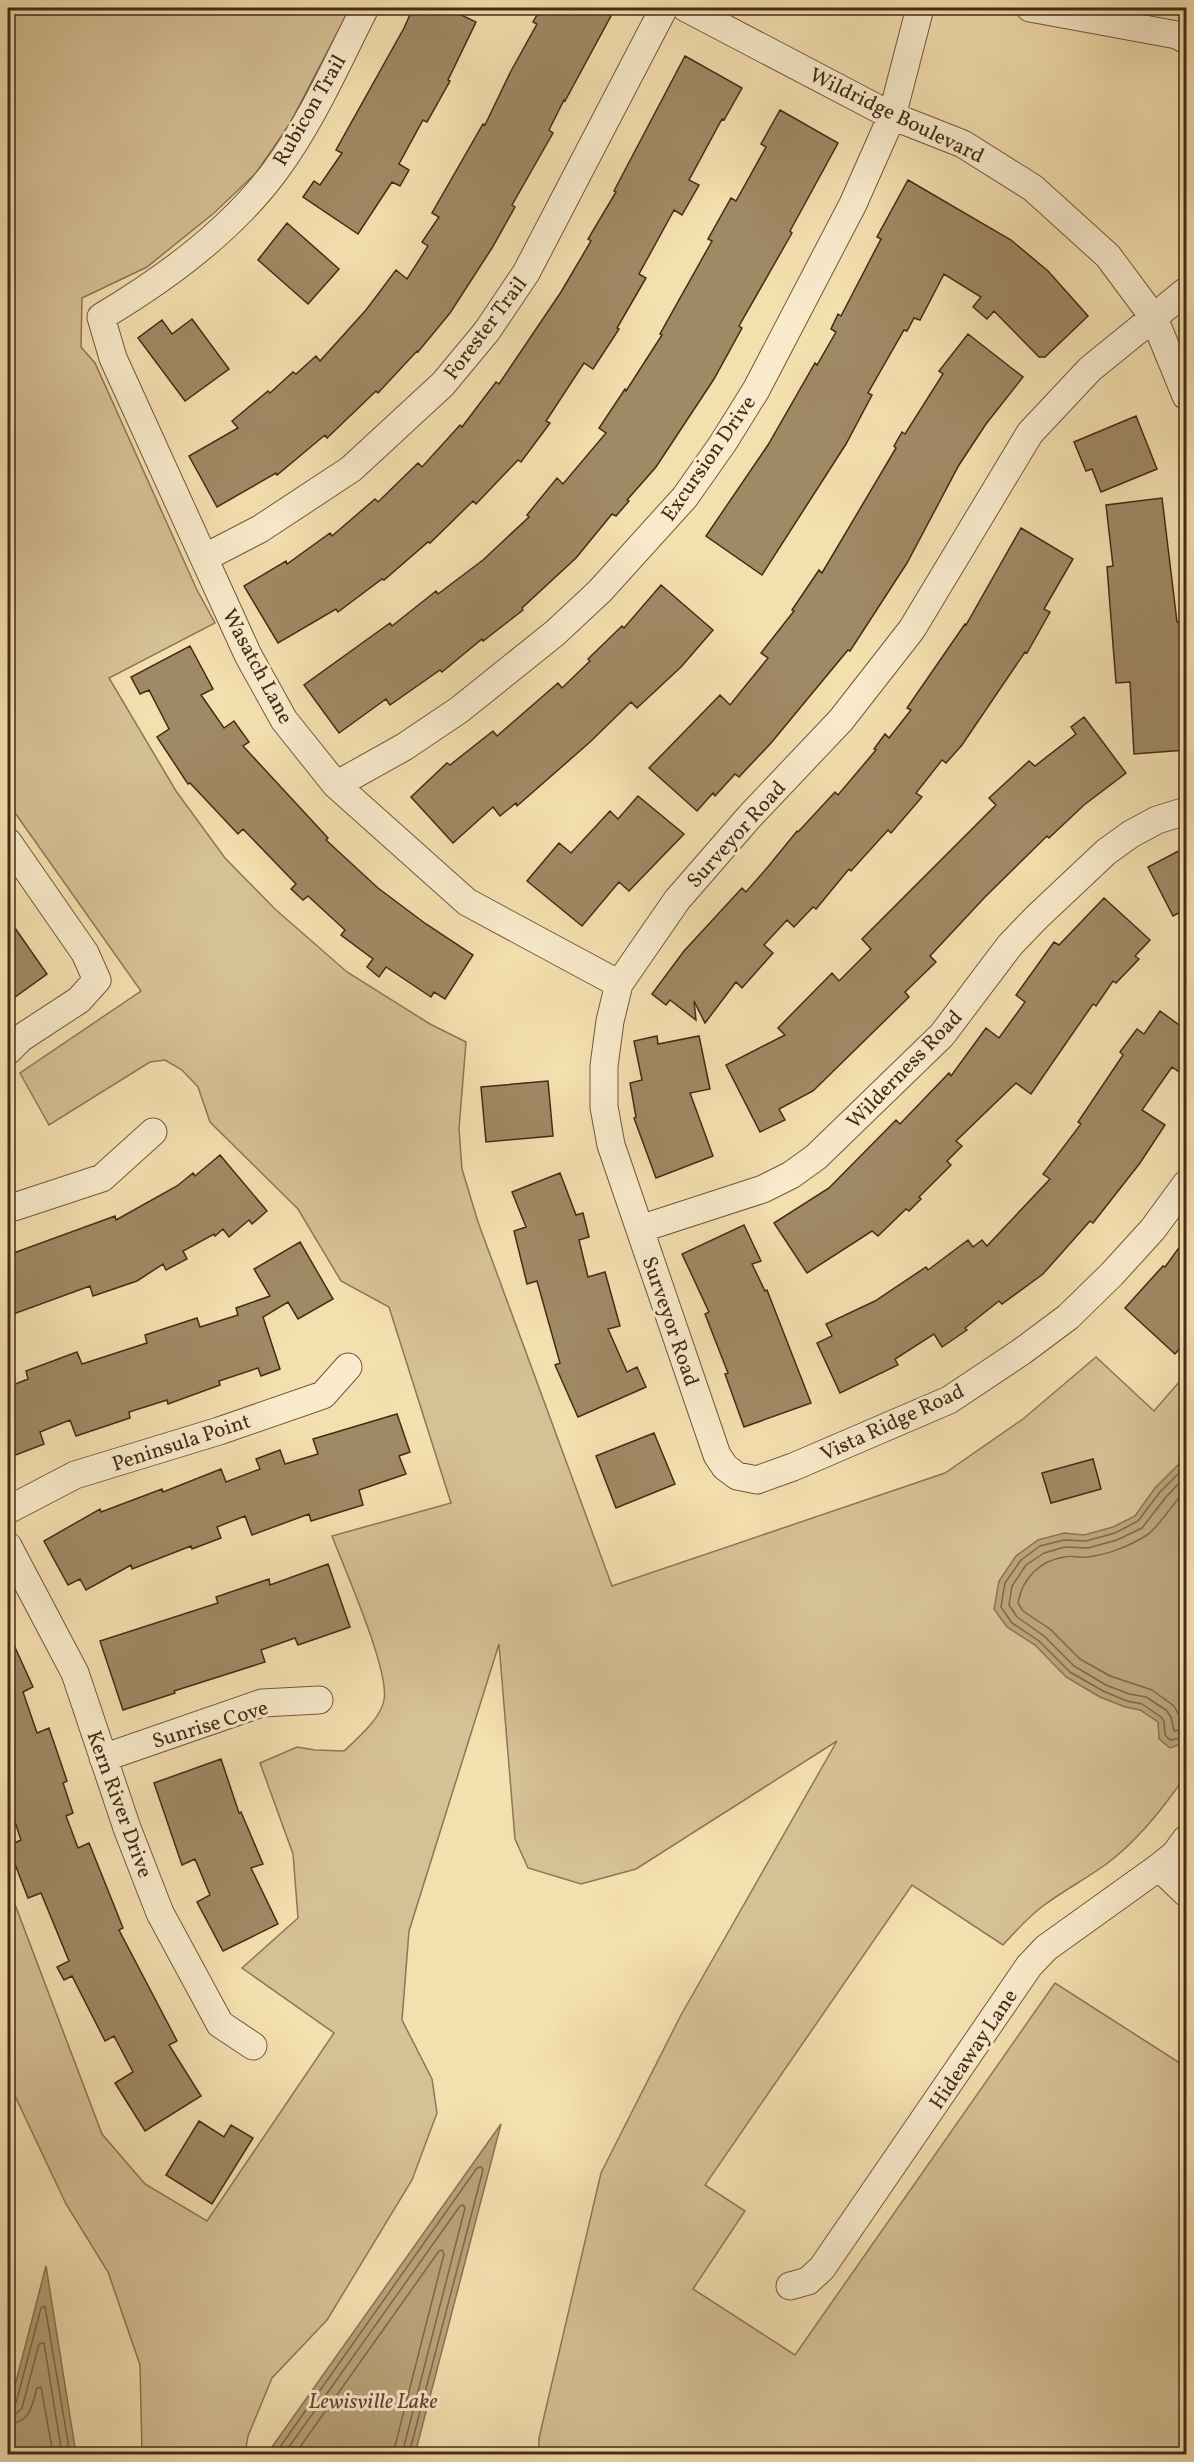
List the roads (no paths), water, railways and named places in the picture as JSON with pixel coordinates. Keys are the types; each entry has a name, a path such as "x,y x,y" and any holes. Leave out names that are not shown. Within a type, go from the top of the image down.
{"street":[{"name":"Rubicon Trail","path":"101,317 140,294 208,241 242,209 274,172 309,118 365,8"},
{"name":"Forester Trail","path":"204,558 260,529 351,469 443,384 487,331 526,273 664,8"},
{"name":"Wildridge Boulevard","path":"686,8 892,116 963,144 1032,188 1108,255 1154,318 1186,396"},
{"name":"Excursion Drive","path":"336,785 404,747 459,710 555,633 600,591 685,496 723,443 756,390 853,204 892,116 920,8"},
{"path":"1030,8 1183,30"},
{"name":"Surveyor Road","path":"737,1476 725,1467 717,1455 611,1145 604,1107 604,1066 610,1021 619,984 677,900 750,816 841,720 912,629 1030,433 1089,369 1186,291"},
{"name":"Wasatch Lane","path":"101,317 113,358 248,655 284,720 336,785 467,902 619,984"},
{"name":"Wilderness Road","path":"640,1229 763,1189 790,1175 816,1156 942,1035 1010,945 1037,916 1106,852 1131,834 1157,820 1186,811"},
{"path":"8,842 85,954 97,980 79,1000 21,1038 8,1052"},
{"path":"8,1209 102,1178 153,1132"},
{"name":"Vista Ridge Road","path":"737,1476 757,1480 949,1400 1021,1352 1068,1317 1153,1229 1186,1184"},
{"name":"Peninsula Point","path":"8,1510 75,1475 219,1431 323,1395 348,1367"},
{"name":"Kern River Drive","path":"8,1546 75,1673 127,1827 160,1913 220,2024 253,2046"},
{"name":"Sunrise Cove","path":"103,1758 262,1703 319,1700"},
{"name":"Hideaway Lane","path":"790,2286 808,2281 822,2268 1029,1966 1046,1948 1159,1867 1175,1854 1186,1839"},
{"path":"1159,1867 1186,1893"}],"water":[{"path":"1186,1457 1186,1742 1170,1748 1159,1739 1158,1722 1140,1710 1100,1697 1066,1677 1035,1645 1007,1627 994,1609 999,1581 1016,1556 1038,1540 1064,1533 1084,1535 1113,1527 1135,1516 1155,1488"},
{"name":"Lewisville Lake","path":"501,2124 415,2454 267,2454"},
{"path":"46,2266 76,2454 8,2454 8,2412"}]}
